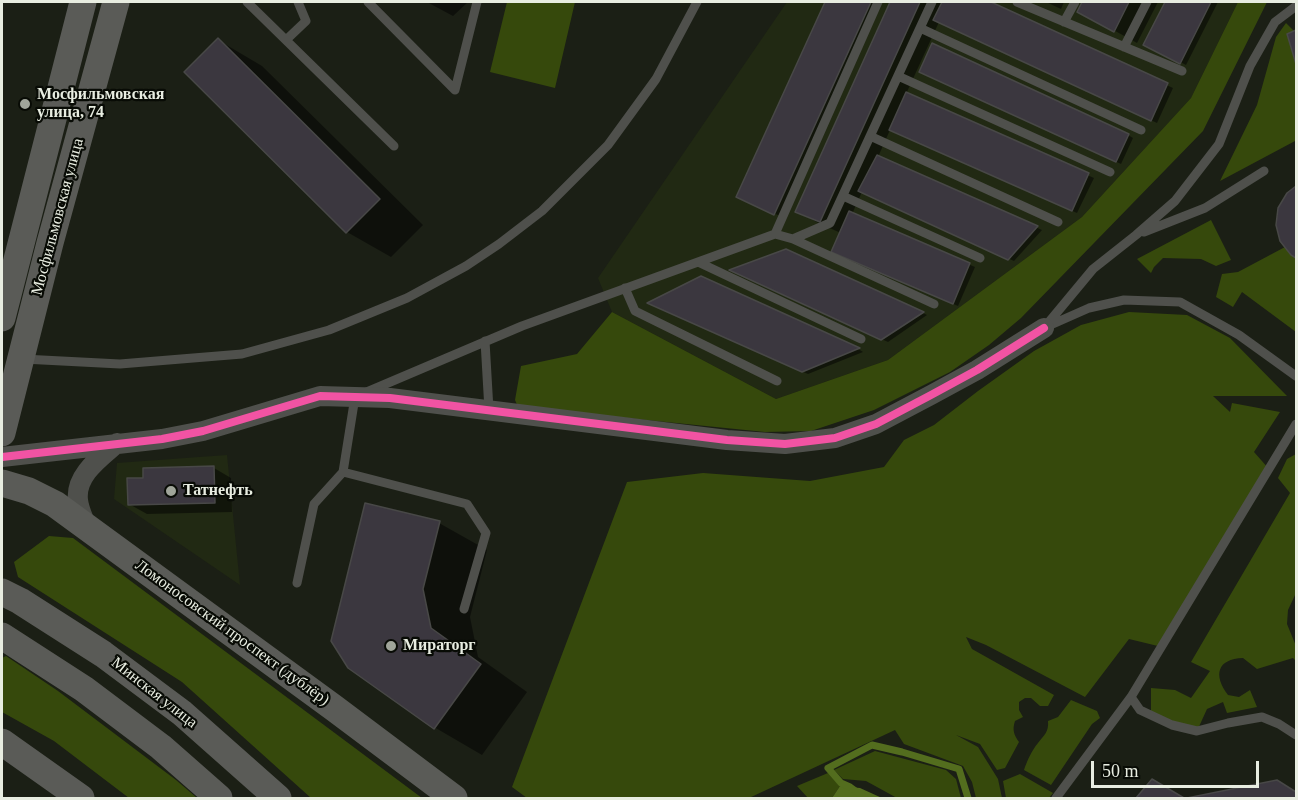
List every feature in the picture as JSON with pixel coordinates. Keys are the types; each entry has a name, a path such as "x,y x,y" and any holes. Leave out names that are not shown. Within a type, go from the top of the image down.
{"main road":[{"name":"Мосфильмовская улица","path":"2,318 83,2"},
{"name":"Мосфильмовская улица","path":"2,433 50,243 116,2"},
{"name":"Ломоносовский проспект (дублёр)","path":"2,483 29,491 55,504 454,798"},
{"name":"Минская улица","path":"11,596 104,654 182,713 278,798"},
{"path":"2,636 84,689 161,747 219,798"},
{"path":"2,742 81,798"}],"street":[{"path":"2,457 162,439 203,431 320,396 390,398 727,440 785,444 835,438 876,424 976,370 1044,328"},
{"path":"87,528 79,504 79,488 84,476 92,466 117,443"}],"lane":[{"path":"247,2 394,146"},
{"path":"286,40 306,21 298,2"},
{"path":"368,2 455,90 477,2"},
{"path":"21,359 120,364 242,354 329,330 407,298 466,266 499,244 542,211 608,145 656,79 697,2"},
{"path":"775,234 878,2"},
{"path":"793,239 830,223 932,2"},
{"path":"1017,2 1182,71"},
{"path":"1064,22 1075,2"},
{"path":"1124,47 1148,2"},
{"path":"1044,328 1093,268 1137,235 1175,201 1219,144 1250,66 1275,22 1296,6"},
{"path":"920,28 1141,130"},
{"path":"898,76 1110,172"},
{"path":"870,136 1058,222"},
{"path":"1137,235 1205,208 1264,171"},
{"path":"843,196 980,258"},
{"path":"297,583 314,504 343,472 355,397 522,326 775,234 793,239 934,304"},
{"path":"698,262 861,339"},
{"path":"625,288 635,312 777,381"},
{"path":"1044,328 1089,308 1124,300 1180,302 1239,334 1296,376"},
{"path":"485,341 489,410"},
{"path":"1056,798 1131,697 1296,424"},
{"path":"343,472 467,504 486,533 464,609"},
{"path":"1131,697 1140,710 1172,725 1197,731 1262,717 1296,735"}],"shaded area":[{"path":"507,2 575,2 555,88 490,72"},
{"path":"787,2 1238,2 1191,98 1082,217 888,360 776,399 612,312 598,278"},
{"path":"1238,2 1267,2 1203,131 1021,318 989,345 950,372 874,410 811,431 765,432 518,407 515,400 521,366 577,354 612,312 776,399 888,360 1082,217 1191,98"},
{"path":"1286,23 1294,31 1287,34 1296,64 1296,142 1220,181 1257,105 1276,37"},
{"path":"1211,220 1231,260 1216,266 1201,259 1163,258 1151,273 1137,259"},
{"path":"1285,247 1296,258 1296,332 1242,292 1233,307 1216,297 1222,274 1238,272"},
{"path":"1129,312 1187,315 1230,338 1287,396 1213,396 1230,412 1232,403 1280,412 1254,452 1269,469 1162,647 1129,639 1085,697 986,645 966,637 972,649 1054,695 1048,706 1040,706 1031,698 1025,698 1019,702 1019,710 1023,717 1015,721 1014,730 1019,742 1005,768 997,770 980,744 956,735 978,747 998,779 1002,798 976,798 972,782 963,766 904,744 895,730 749,798 527,798 512,787 627,482 703,473 810,481 884,467 904,440 934,425 1034,351 1081,325"},
{"path":"1296,454 1296,593 1288,610 1287,624 1296,646 1296,661 1293,658 1257,669 1243,658 1228,661 1220,669 1219,675 1223,688 1228,695 1239,697 1250,690 1257,707 1227,713 1223,702 1207,709 1197,731 1151,715 1151,688 1175,690 1191,698 1210,671 1191,662 1290,493 1278,478 1287,459"},
{"path":"227,455 240,585 114,499 117,463"},
{"path":"49,536 73,538 422,798 311,798 182,682 18,577 14,562"},
{"path":"6,656 58,691 197,798 129,798 54,741 2,712 2,658"},
{"path":"1071,700 1097,711 1100,718 1092,724 1051,785 1024,770 1032,752 1047,731 1048,721 1058,717"},
{"path":"875,751 946,770 956,779 961,798 897,798 866,781 843,779 834,770"},
{"path":"828,773 840,786 832,798 808,798 797,786"},
{"path":"1020,774 1053,793 1049,798 1006,798 1003,781"},
{"path":"840,786 860,788 882,798 832,798"}],"building":[{"path":"825,2 871,2 774,215 736,197"},
{"path":"890,2 920,2 820,222 795,212"},
{"path":"942,2 991,2 1168,83 1151,121 933,20"},
{"path":"1082,2 1129,2 1114,32 1077,12"},
{"path":"1165,2 1211,2 1180,64 1143,45"},
{"path":"1296,30 1296,64 1287,34"},
{"path":"218,38 380,199 346,233 184,72"},
{"path":"932,43 1129,134 1116,162 919,72"},
{"path":"906,92 1089,173 1072,211 889,130"},
{"path":"877,155 1038,226 1008,260 858,191"},
{"path":"1296,186 1296,258 1280,241 1276,225 1278,208 1287,193"},
{"path":"849,211 970,263 953,304 831,252"},
{"path":"786,249 924,312 881,340 729,270"},
{"path":"701,276 860,348 802,372 647,303"},
{"name":"Татнефть","path":"214,466 215,503 128,505 127,478 143,478 143,468"},
{"path":"365,503 440,521 423,589 431,628 481,664 434,729 348,668 331,641"},
{"path":"1152,779 1184,798 1136,798"},
{"path":"1277,780 1296,792 1296,798 1187,798"}],"waterway":[{"path":"865,798 841,783 828,768 872,745 959,769 968,798"}],"cycle path":[{"path":"2,457 162,439 203,431 320,396 390,398 727,440 785,444 835,438 876,424 977,370 1044,328"}],"place":[{"name":"Мосфильмовская улица, 74","path":"25,104"},
{"name":"Татнефть","path":"171,491"},
{"name":"Мираторг","path":"391,646"}]}
